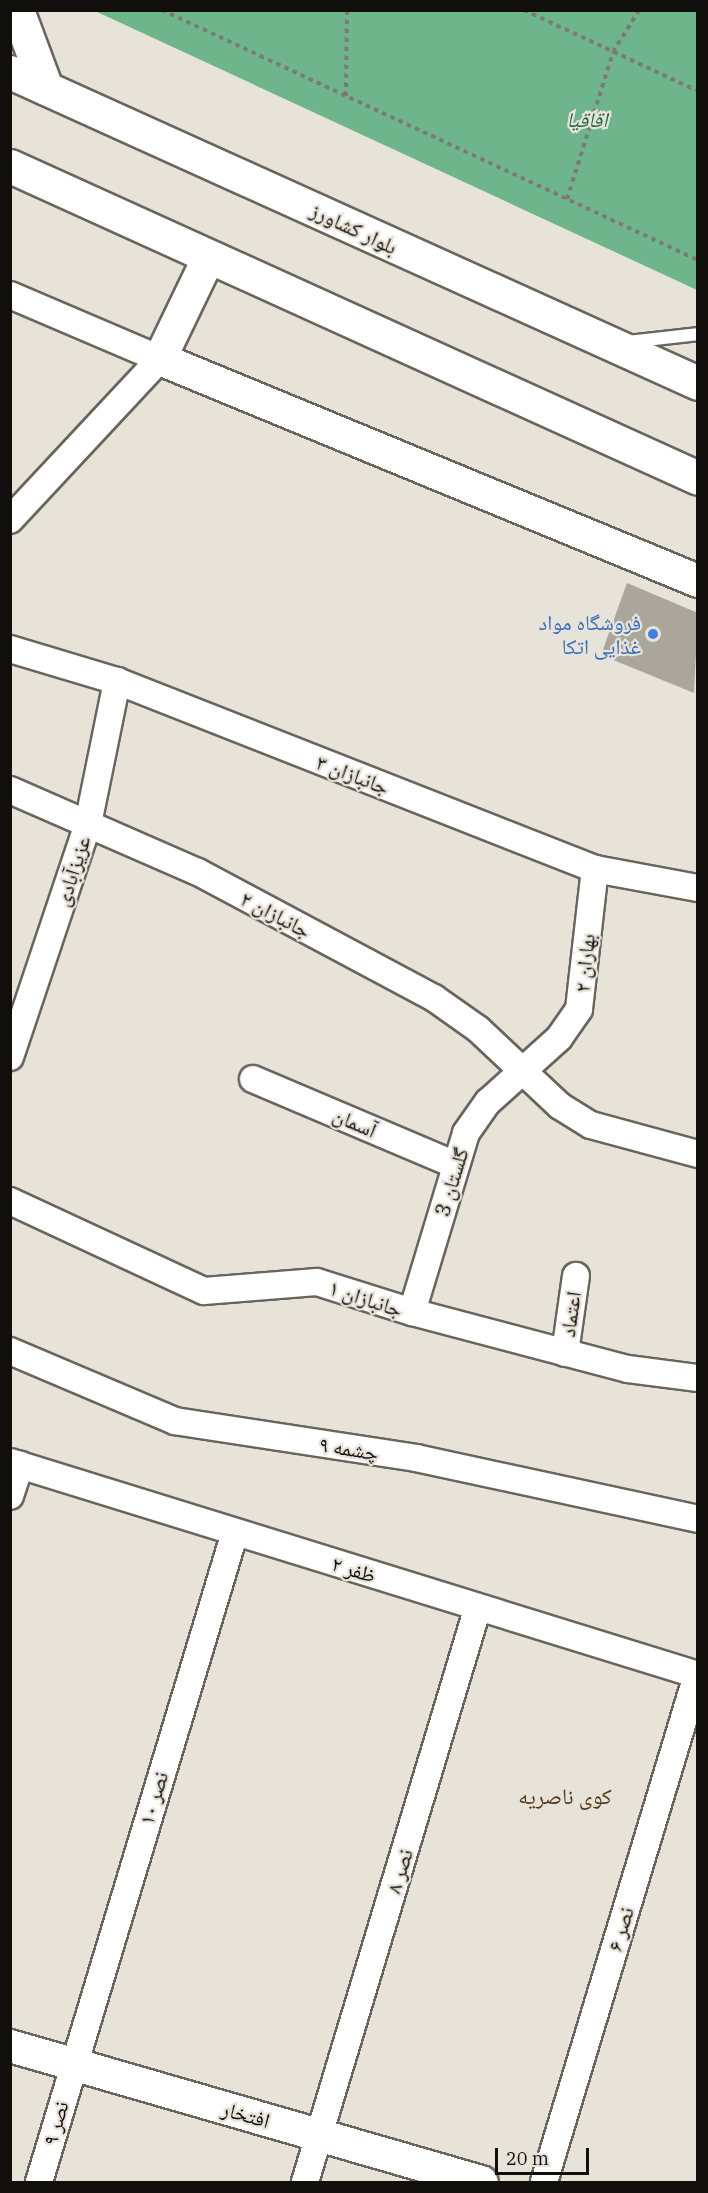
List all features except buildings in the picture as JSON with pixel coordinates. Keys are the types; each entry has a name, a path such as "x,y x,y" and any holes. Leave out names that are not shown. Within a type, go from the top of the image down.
{"main road":[{"path":"17,10 46,88"},
{"name":"بلوار کشاورز","path":"10,72 607,344 698,383"},
{"path":"10,166 698,477"}],"street":[{"path":"10,520 160,359 209,257"},
{"path":"10,295 698,581"},
{"name":"جانبازان ۳","path":"10,649 117,681 595,869 698,888"},
{"name":"عزیزآبادی","path":"10,1057 88,824 117,681"},
{"name":"جانبازان ۲","path":"12,796 88,824 198,872 434,998 478,1029 560,1106 591,1125 698,1154"},
{"name":"بهاران ۲","path":"523,1070 559,1038 579,1009 595,869"},
{"name":"گلستان 3","path":"412,1312 466,1133 488,1102 523,1070"},
{"name":"آسمان","path":"253,1079 456,1165"},
{"name":"جانبازان ۱","path":"10,1201 204,1291 317,1282 412,1312 628,1369 698,1378"},
{"name":"اعتماد","path":"565,1353 576,1276"},
{"name":"چشمه ۹","path":"10,1351 175,1421 416,1458 698,1519"},
{"path":"10,1496 15,1464"},
{"name":"ظفر ۲","path":"15,1464 697,1675"},
{"name":"نصر ۱۰","path":"72,2064 235,1532"},
{"name":"نصر ۸","path":"305,2182 478,1607"},
{"name":"نصر ۶","path":"544,2182 697,1675"},
{"name":"افتخار","path":"10,2046 482,2182"},
{"name":"نصر ۹","path":"39,2182 72,2064"}],"lane":[{"path":"607,344 698,334"}],"path":[{"path":"162,10 698,260"},
{"path":"346,96 347,10"},
{"path":"524,10 698,91"},
{"path":"567,199 613,52 639,10"}],"green space":[{"name":"اقاقیا","path":"95,11 697,11 697,290"}],"place":[{"name":"فروشگاه مواد غذایی اتکا","path":"653,634"}],"district":[{"name":"کوی ناصریه","path":"565,1796"}]}
